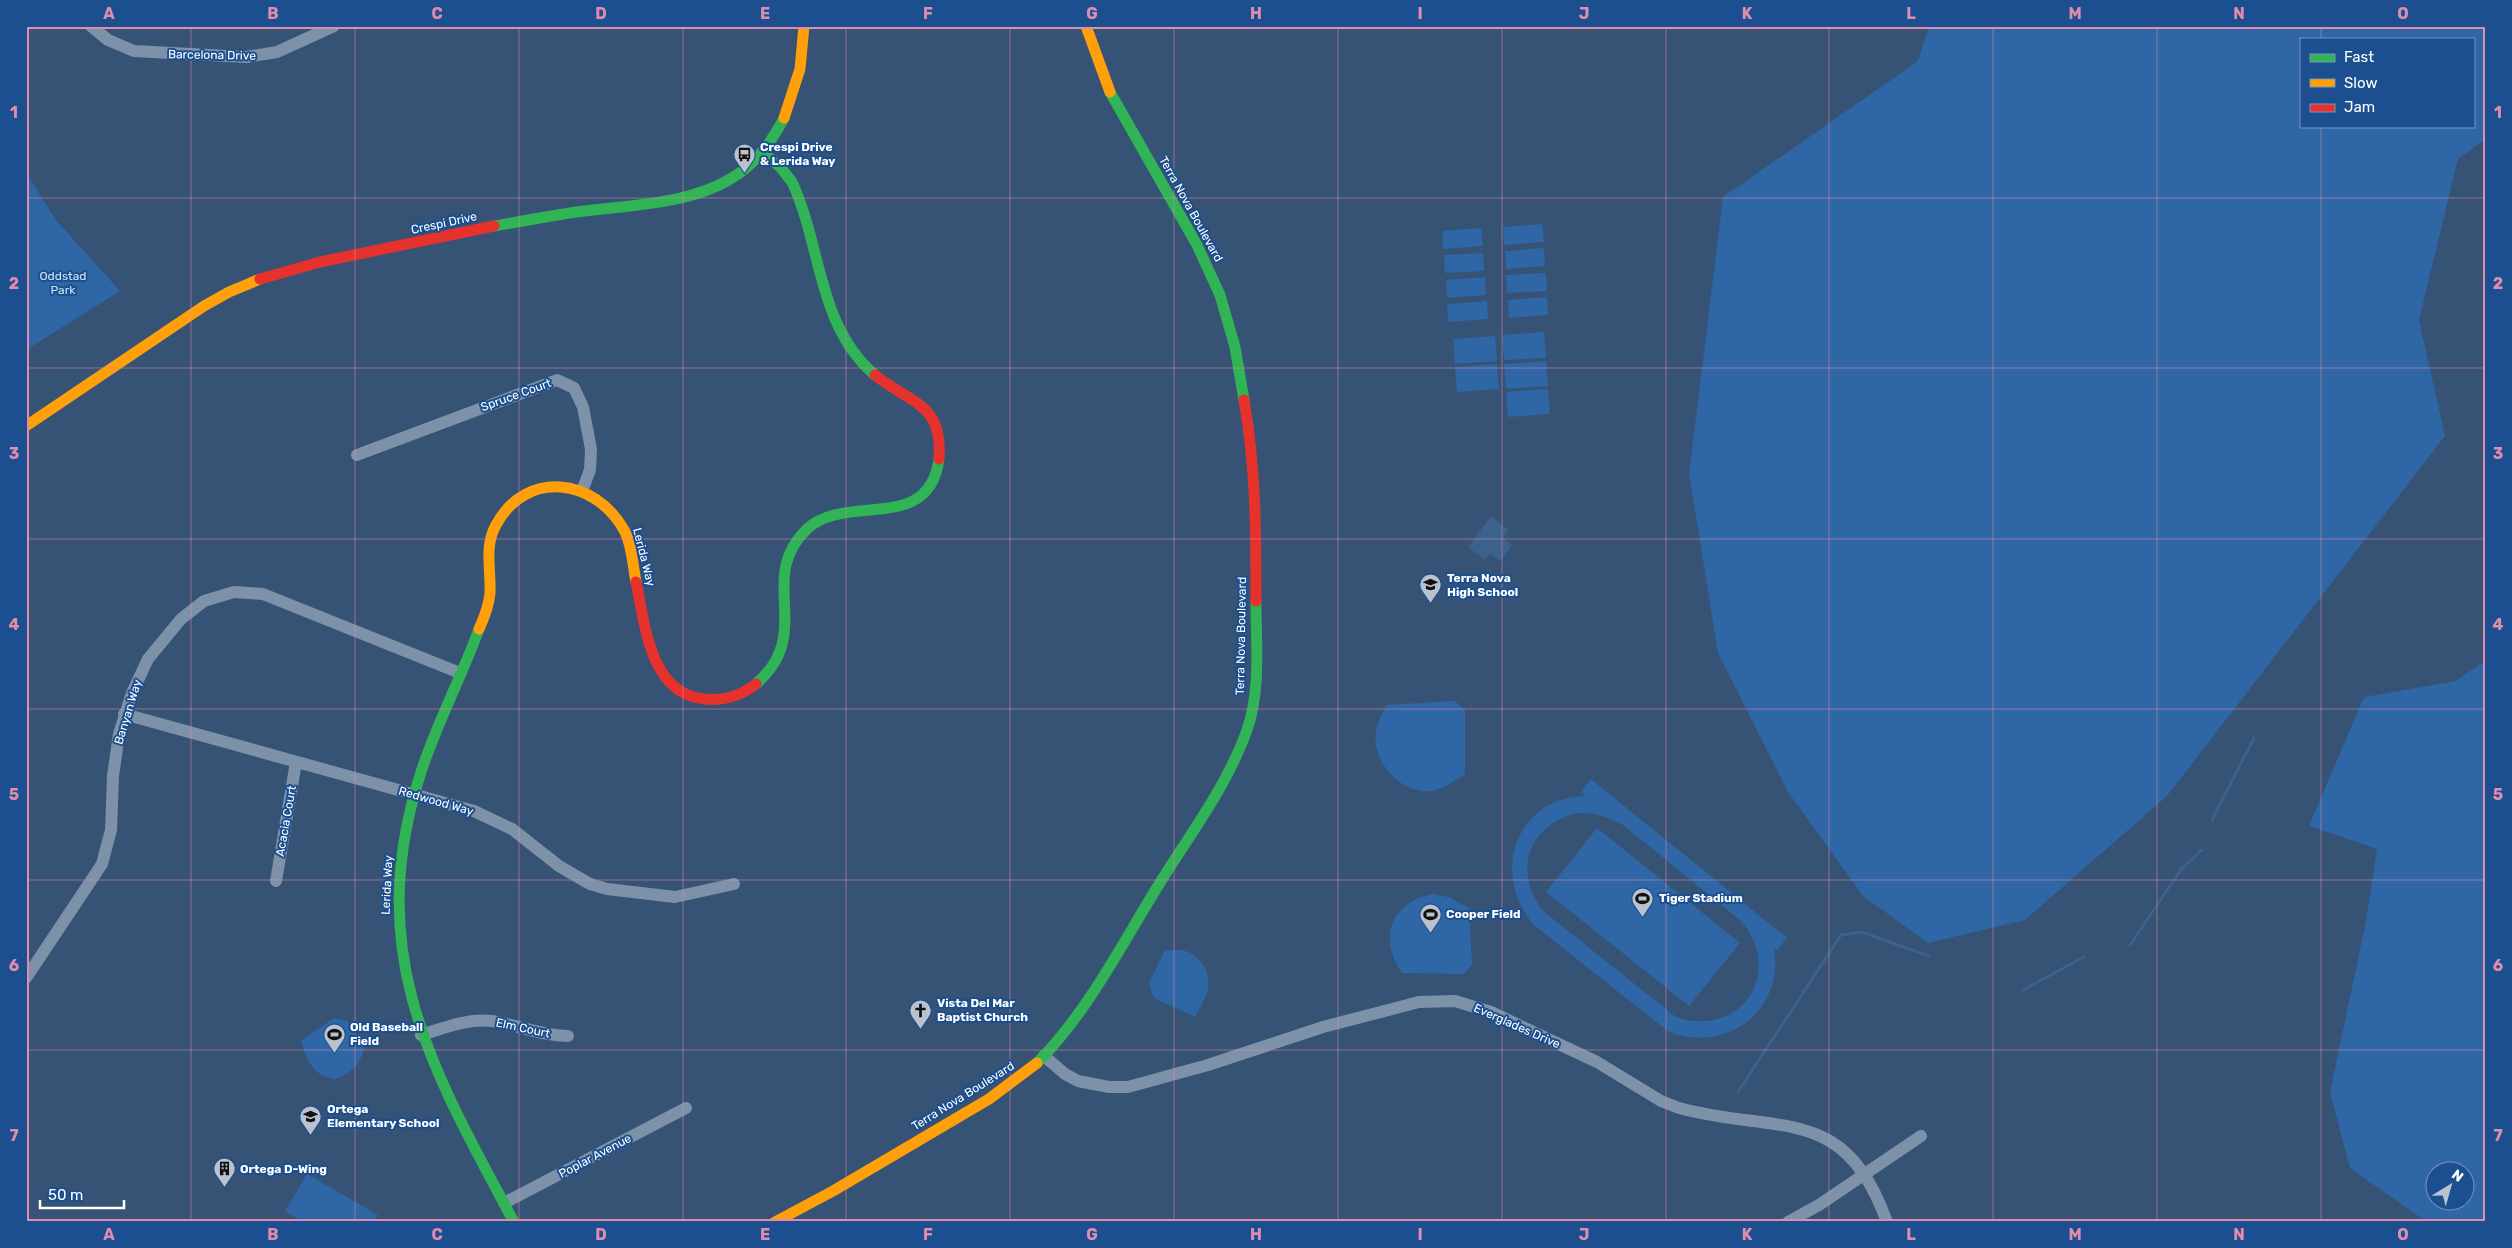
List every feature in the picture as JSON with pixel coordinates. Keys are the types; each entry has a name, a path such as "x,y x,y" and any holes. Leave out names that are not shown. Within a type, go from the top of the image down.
{"street":[{"name":"Barcelona Drive","path":"91,26 108,40 134,51 246,57 277,52 334,26"},
{"name":"Crespi Drive","path":"26,426 200,309 234,289 256,280 303,266 514,222 705,192 735,177 763,152 779,126 795,86 802,61 804,26"},
{"name":"Terra Nova Boulevard","path":"775,1222 833,1191 989,1099 1028,1072 1044,1056 1085,1003 1229,771 1247,729 1255,687 1256,665 1254,468 1240,372 1228,320 1210,270 1198,245 1112,97 1101,72 1086,26"},
{"name":"Lerida Way","path":"514,1222 447,1097 421,1035 406,982 398,917 403,843 415,794 431,746 489,602 491,588 488,550 495,526 502,515 521,496 534,490 549,487 582,490 607,506 618,518 625,532 649,643 654,660 662,675 675,688 688,695 704,700 720,700 751,688 772,668 779,655 786,627 784,564 792,547 810,526 823,518 839,514 894,509 908,505 919,497 933,479 940,458 937,426 933,416 925,406 884,381 851,349 835,324 809,228 791,180 782,168 763,152"},
{"name":"Spruce Court","path":"357,454 557,380 574,388 583,408 592,460 582,490"},
{"name":"Banyan Way","path":"26,978 92,880 108,848 111,830 115,755 124,714 139,675 148,659 181,619 204,601 234,592 264,594 460,673"},
{"name":"Redwood Way","path":"124,714 415,794 493,819 529,840 574,877 598,886 674,897 734,884"},
{"name":"Acacia Court","path":"276,881 296,762"},
{"name":"Everglades Drive","path":"1044,1056 1065,1074 1078,1081 1109,1087 1128,1086 1201,1067 1333,1024 1419,1002 1455,1001 1490,1012 1597,1062 1661,1101 1679,1108 1796,1127 1820,1135 1843,1148 1866,1175 1874,1188 1887,1222"},
{"name":"Elm Court","path":"421,1035 456,1024 490,1021 545,1034 568,1036"},
{"name":"Poplar Avenue","path":"504,1203 686,1108"},
{"path":"1788,1222 1811,1210 1866,1175 1921,1136"}],"green space":[{"path":"1929,26 2486,26 2486,139 2458,159 2419,320 2445,436 2167,796 2025,920 1928,943 1863,896 1788,792 1718,653 1689,474 1723,197 1918,61"},
{"name":"Oddstad Park","path":"26,173 56,220 120,291 26,350"},
{"path":"1542,224 1544,242 1504,245 1503,227"},
{"path":"1481,228 1483,246 1443,249 1442,231"},
{"path":"1544,248 1545,266 1506,269 1505,251"},
{"path":"1483,253 1484,271 1445,273 1444,255"},
{"path":"1546,273 1547,291 1507,293 1506,275"},
{"path":"1485,277 1486,295 1447,298 1446,280"},
{"path":"1547,297 1548,315 1509,318 1508,300"},
{"path":"1487,301 1488,319 1448,322 1447,304"},
{"path":"1544,332 1546,358 1504,360 1502,335"},
{"path":"1495,336 1497,361 1455,364 1453,339"},
{"path":"1546,361 1548,386 1506,389 1504,364"},
{"path":"1497,364 1499,389 1457,392 1455,367"},
{"path":"1548,389 1550,414 1508,417 1506,392"},
{"path":"2486,660 2486,1222 2427,1222 2350,1168 2330,1092 2366,921 2377,849 2309,826 2364,697 2456,681"},
{"path":"1455,701 1465,710 1465,774 1445,787 1431,791 1419,791 1397,780 1382,761 1375,739 1377,727 1386,705"},
{"path":"1591,779 1787,938 1777,950 1774,948 1775,971 1770,991 1761,1008 1747,1022 1730,1032 1711,1037 1690,1037 1669,1032 1534,925 1521,905 1514,884 1512,862 1517,842 1527,824 1542,810 1562,800 1586,796 1581,792","holes":["1576,813 1595,814 1612,819 1623,825 1740,920 1753,940 1759,960 1757,979 1750,996 1737,1009 1720,1018 1699,1021 1676,1017 1542,910 1533,895 1528,879 1530,851 1537,839 1547,828 1560,819"]},
{"name":"Tiger Stadium","path":"1597,828 1740,943 1689,1006 1546,892"},
{"name":"Cooper Field","path":"1432,894 1448,897 1469,908 1472,964 1464,974 1402,973 1395,960 1391,948 1390,935 1392,924 1406,905"},
{"path":"1165,950 1180,950 1194,955 1206,969 1209,983 1208,990 1195,1017 1154,998 1149,983"},
{"name":"Old Baseball Field","path":"334,1018 347,1021 364,1048 363,1054 354,1068 335,1079 316,1071 306,1055 301,1041"},
{"path":"307,1174 378,1215 374,1222 303,1222 285,1211"}],"shaded area":[{"path":"1491,516 1509,530 1503,538 1512,545 1500,561 1490,554 1485,560 1468,547"}],"waterway":[{"path":"2212,820 2254,738"},
{"path":"2130,945 2182,868 2202,850"},
{"path":"1738,1092 1841,935 1862,932 1929,956"},
{"path":"2023,990 2084,957"}],"traffic: fast":[{"path":"1110,92 1197,245 1220,295 1235,347 1244,400"},
{"path":"494,226 573,213 660,202 716,187 741,172 756,159 769,143 784,118"},
{"path":"763,152 781,168 792,182 802,207 831,309 842,333 856,355 875,375"},
{"path":"756,684 773,664 782,645 785,625 784,586 786,567 792,548 807,529 823,518 843,513 903,505 920,497 932,482 939,459"},
{"path":"1037,1063 1073,1022 1089,999 1230,770 1247,730 1254,699 1257,666 1256,601"},
{"path":"479,629 435,733 422,769 405,834 399,895 403,951 414,1005 432,1058 456,1111 514,1222"}],"traffic: slow":[{"path":"784,118 800,69 804,26"},
{"path":"1086,26 1110,92"},
{"path":"26,426 204,306 229,292 260,279"},
{"path":"479,629 489,598 489,550 492,533 509,507 525,495 542,488 560,487 579,491 596,499 611,513 627,536 636,582"},
{"path":"775,1222 833,1191 989,1099 1037,1063"}],"traffic: jam":[{"path":"260,279 320,262 494,226"},
{"path":"875,375 922,407 930,415 936,426 939,441 939,459"},
{"path":"1244,400 1253,476 1256,601"},
{"path":"636,582 647,636 653,655 661,671 672,685 687,695 705,699 719,699 745,691 756,684"}],"place":[{"name":"Crespi Drive & Lerida Way","path":"744,173"},
{"name":"Terra Nova High School","path":"1431,604"},
{"name":"Tiger Stadium","path":"1643,917"},
{"name":"Cooper Field","path":"1430,933"},
{"name":"Vista Del Mar Baptist Church","path":"921,1029"},
{"name":"Old Baseball Field","path":"334,1053"},
{"name":"Ortega Elementary School","path":"311,1135"},
{"name":"Ortega D-Wing","path":"224,1188"}]}
